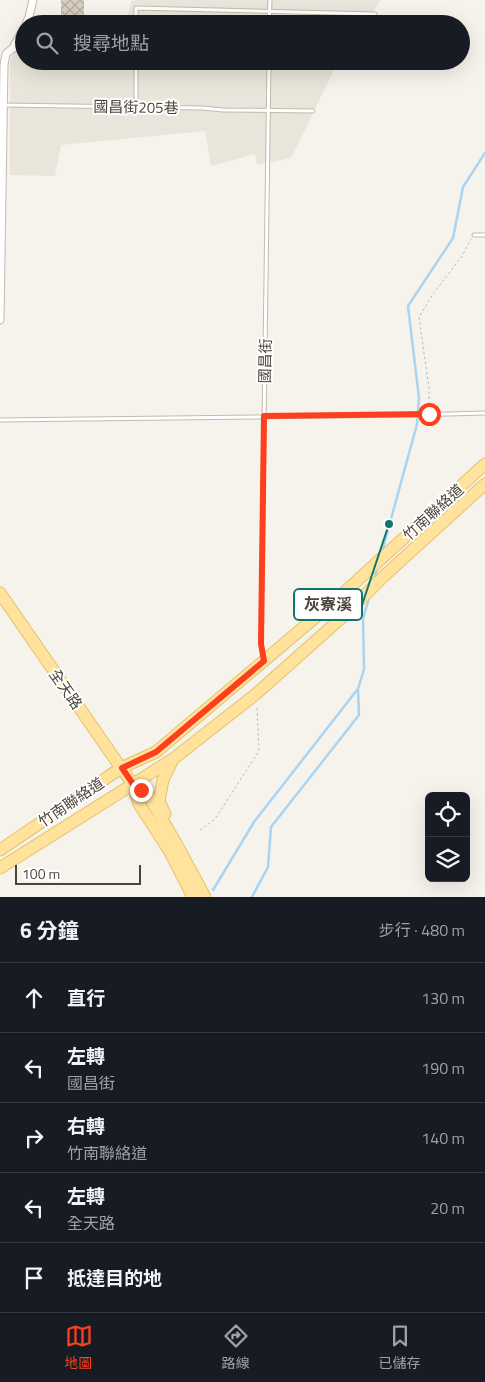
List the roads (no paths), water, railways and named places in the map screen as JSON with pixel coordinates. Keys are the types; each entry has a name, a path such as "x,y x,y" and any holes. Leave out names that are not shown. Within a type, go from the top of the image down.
{"main road":[{"name":"竹南聯絡道","path":"0,850 122,768 156,752 337,599 485,464"},
{"name":"竹南聯絡道","path":"0,868 173,759 256,694 348,612 420,542 485,484"},
{"name":"全天路","path":"0,593 133,784 139,804 174,849"},
{"path":"173,759 163,780 159,801 174,849 193,897"},
{"path":"174,849 205,897"}],"street":[{"path":"29,15 33,0"},
{"path":"0,320 4,65 6,54 15,44"}],"lane":[{"path":"270,0 270,15"},
{"path":"136,15 136,8 375,14"},
{"path":"136,70 136,108"},
{"name":"國昌街","path":"264,661 261,644 269,70"},
{"name":"國昌街205巷","path":"3,105 313,111"},
{"path":"474,235 485,235"},
{"path":"0,420 485,413"}],"waterway":[{"path":"382,552 417,424 419,398 408,306 453,238 463,187 485,153"},
{"path":"374,581 377,569"},
{"path":"252,897 268,867 271,827 359,715 358,689 364,669 363,619 369,598"},
{"path":"213,890 254,822 357,690"}],"place":[{"name":"灰寮溪","path":"389,524"}]}
